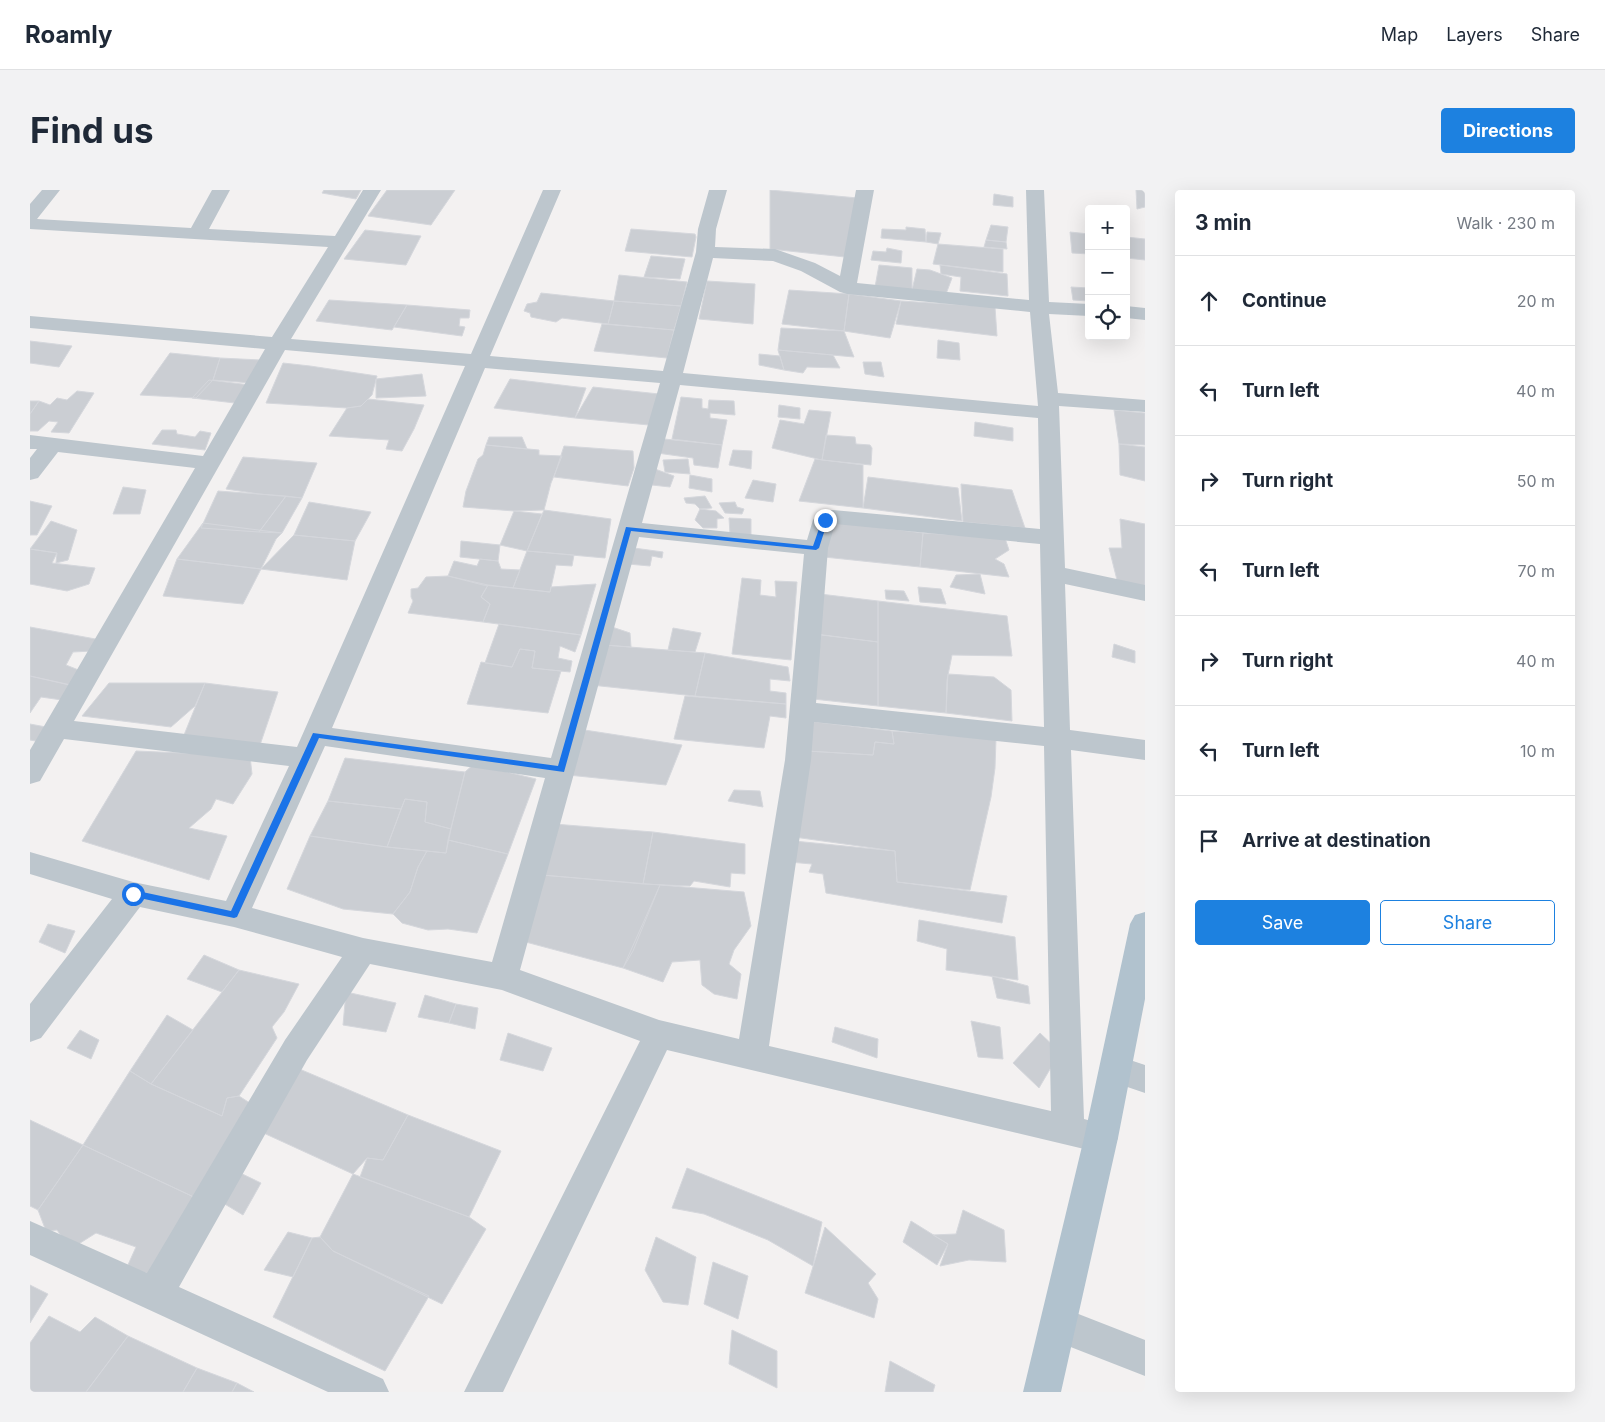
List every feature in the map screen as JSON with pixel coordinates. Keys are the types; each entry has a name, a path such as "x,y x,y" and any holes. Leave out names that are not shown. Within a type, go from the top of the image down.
{"main road":[{"path":"1042,1392 1101,1138 1145,924"}],"street":[{"path":"30,216 51,190"},
{"path":"197,234 221,190"},
{"path":"30,774 208,463 339,242 372,190"},
{"path":"234,915 311,746 552,190"},
{"path":"504,977 672,377 705,252 707,229 718,190"},
{"path":"847,288 866,190"},
{"path":"1035,190 1039,307 1048,406 1068,1130"},
{"path":"30,224 339,242"},
{"path":"705,252 775,255 808,267 847,288 1085,310"},
{"path":"1130,312 1145,314"},
{"path":"30,322 479,362 1048,406 1145,406"},
{"path":"30,442 208,463"},
{"path":"30,473 52,445"},
{"path":"752,1056 798,760 816,548 825,520 827,517 833,517 1051,538"},
{"path":"629,529 816,548"},
{"path":"1052,573 1145,592"},
{"path":"803,711 1057,738 1145,750"},
{"path":"55,728 311,746 561,770"},
{"path":"30,863 133,894 234,915 362,950 504,977 659,1034 1101,1138"},
{"path":"30,1028 133,894"},
{"path":"155,1294 296,1050 362,950"},
{"path":"483,1392 659,1034"},
{"path":"1115,1068 1145,1079"},
{"path":"30,1238 370,1392"},
{"path":"1058,1324 1145,1358"}],"building":[{"path":"324,190 361,190 356,199 322,193"},
{"path":"387,190 455,190 431,225 368,216"},
{"path":"770,190 858,198 845,257 770,249"},
{"path":"1136,190 1145,190 1145,207 1137,209"},
{"path":"994,194 1013,197 1013,207 993,205"},
{"path":"991,225 1008,227 1006,242 986,240"},
{"path":"906,227 925,229 926,242 881,238 882,229 906,230"},
{"path":"631,229 695,234 692,257 625,251"},
{"path":"365,230 421,236 406,265 344,259"},
{"path":"927,232 941,233 938,244 926,242"},
{"path":"1070,232 1085,234 1085,254 1072,253"},
{"path":"1130,237 1145,239 1145,260 1130,258"},
{"path":"986,240 1006,242 1007,249 984,247"},
{"path":"938,244 1003,249 1003,272 933,264"},
{"path":"887,248 902,251 901,263 871,260 873,251 886,252"},
{"path":"651,256 685,259 680,279 644,277"},
{"path":"879,265 912,268 912,290 875,287"},
{"path":"940,265 1007,274 1008,296 960,291 961,277 941,274"},
{"path":"917,269 930,270 952,278 946,294 912,290"},
{"path":"619,275 687,282 681,306 614,301"},
{"path":"707,281 755,284 753,324 699,319"},
{"path":"1071,287 1085,288 1085,301 1073,300"},
{"path":"789,290 849,294 844,331 782,324"},
{"path":"541,293 614,301 608,324 562,318 556,322 531,317 530,313 524,311 527,304 537,302"},
{"path":"849,294 901,301 890,338 844,331"},
{"path":"329,300 407,305 392,330 316,321"},
{"path":"614,301 681,306 674,330 608,324"},
{"path":"901,301 995,307 997,336 896,324"},
{"path":"407,305 470,310 469,318 460,318 459,326 465,327 462,336 394,327"},
{"path":"602,324 674,330 667,358 594,351"},
{"path":"781,328 844,331 854,357 778,350"},
{"path":"938,340 959,343 960,360 937,358"},
{"path":"30,341 72,346 59,367 30,363"},
{"path":"778,350 833,355 840,368 807,367 803,373 784,370"},
{"path":"170,353 220,358 213,380 196,398 140,395"},
{"path":"759,354 780,356 784,370 759,365"},
{"path":"220,358 261,360 251,383 213,380"},
{"path":"863,362 881,362 884,377 865,374"},
{"path":"283,363 377,376 372,395 361,406 347,408 266,403"},
{"path":"422,374 426,396 376,398 376,379"},
{"path":"510,379 586,388 575,418 494,408"},
{"path":"209,380 250,385 235,403 192,398"},
{"path":"593,387 659,394 649,425 575,418"},
{"path":"77,391 94,393 69,433 51,432 58,422 49,421 38,431 30,431 30,414 39,401 50,405 57,398 67,400"},
{"path":"681,397 702,399 702,408 708,409 709,400 734,401 735,415 710,413 710,418 727,420 722,445 672,439"},
{"path":"368,399 424,405 402,451 386,449 389,440 329,436 347,408 361,406"},
{"path":"30,401 39,401 30,414"},
{"path":"779,405 800,408 800,419 778,417"},
{"path":"809,410 831,412 822,460 772,448 780,420 804,424"},
{"path":"1114,410 1145,413 1145,445 1119,444"},
{"path":"975,422 1013,428 1013,441 974,436"},
{"path":"162,430 176,430 177,434 195,437 200,431 211,433 205,450 152,444"},
{"path":"826,435 855,437 856,444 870,445 872,448 871,465 822,460"},
{"path":"489,437 522,437 527,449 486,445"},
{"path":"664,439 722,445 718,468 694,465 693,458 657,453"},
{"path":"1119,444 1145,447 1145,481 1120,475"},
{"path":"486,445 539,450 539,455 562,456 551,483 544,510 514,511 463,507 466,491 478,459 483,455"},
{"path":"564,446 633,451 634,468 628,486 554,477"},
{"path":"733,450 752,451 751,469 729,465"},
{"path":"243,457 317,463 302,498 226,489"},
{"path":"688,459 690,474 665,472 663,460"},
{"path":"815,459 863,465 863,508 799,501"},
{"path":"655,469 674,476 670,487 652,485"},
{"path":"690,475 712,479 712,492 689,488"},
{"path":"868,477 958,488 962,521 863,508"},
{"path":"753,480 776,484 773,502 745,498"},
{"path":"961,484 1012,490 1025,528 963,522"},
{"path":"123,487 146,490 140,514 113,514"},
{"path":"218,491 286,496 259,532 201,528"},
{"path":"286,496 302,498 282,533 259,532"},
{"path":"705,496 712,508 700,509 695,504 686,503 684,498"},
{"path":"30,501 52,506 37,535 30,535"},
{"path":"309,502 371,512 355,541 294,535"},
{"path":"735,502 737,507 744,509 742,514 725,513 719,503"},
{"path":"700,509 716,511 724,518 717,519 717,528 703,528 695,520"},
{"path":"544,510 611,519 605,558 527,551"},
{"path":"514,511 542,514 527,551 500,545"},
{"path":"729,518 751,519 751,536 730,534"},
{"path":"1120,519 1145,524 1145,588 1117,580 1109,548 1122,548"},
{"path":"51,521 77,530 68,560 56,563 57,553 30,549"},
{"path":"830,521 923,533 920,567 824,557"},
{"path":"203,523 282,533 276,539 261,569 177,559"},
{"path":"923,533 1005,538 1009,550 995,559 1004,564 1009,577 920,567"},
{"path":"294,535 355,541 347,580 261,569"},
{"path":"461,541 500,545 498,561 460,557"},
{"path":"634,548 663,552 662,558 652,556 650,566 628,564"},
{"path":"30,549 57,553 52,563 95,568 89,584 67,591 30,584"},
{"path":"527,551 574,555 572,566 556,565 550,592 513,588"},
{"path":"177,559 261,569 243,604 163,596"},
{"path":"480,559 498,561 501,569 520,570 513,588 483,585 448,576 454,561 477,566"},
{"path":"980,574 985,594 950,587 956,575"},
{"path":"448,576 488,585 481,597 490,604 483,622 408,613 413,601 411,589 418,588 426,577"},
{"path":"742,578 761,580 760,595 776,597 775,581 797,582 791,660 732,654"},
{"path":"596,584 581,635 483,622 490,604 481,597 488,585 550,592 551,587"},
{"path":"918,587 941,589 946,604 920,602"},
{"path":"885,590 904,591 909,601 886,599"},
{"path":"820,594 878,601 878,642 816,634"},
{"path":"878,601 1007,616 1012,656 952,655 947,680 946,713 878,706"},
{"path":"499,624 581,635 575,652 560,646 558,658 572,661 570,672 532,668 535,651 520,649 512,667 485,663"},
{"path":"606,625 630,633 631,647 604,645"},
{"path":"30,627 101,640 92,651 73,652 66,665 86,673 78,687 30,676"},
{"path":"673,628 701,633 695,652 668,650"},
{"path":"821,635 878,642 878,706 813,699"},
{"path":"1114,644 1135,651 1135,663 1112,657"},
{"path":"604,645 705,653 695,696 591,685"},
{"path":"520,649 535,651 532,668 561,671 548,713 467,704 481,662 512,667"},
{"path":"705,653 788,667 790,681 770,679 770,691 786,693 786,704 695,696"},
{"path":"948,674 994,677 1011,690 1012,721 946,713"},
{"path":"30,676 71,685 69,701 41,697 30,713"},
{"path":"109,683 205,683 195,706 171,727 82,716"},
{"path":"205,683 278,692 260,745 184,735"},
{"path":"685,696 786,704 786,718 770,716 764,748 674,739"},
{"path":"808,721 892,731 894,744 875,742 873,755 807,751"},
{"path":"30,724 46,727 41,742 30,740"},
{"path":"578,729 682,745 666,785 568,775"},
{"path":"892,731 996,739 991,797 970,890 897,882 895,851 794,837 807,751 873,755 875,742 894,744"},
{"path":"136,751 250,756 252,774 233,804 216,799 211,809 189,828 227,836 209,880 82,841"},
{"path":"345,758 465,772 451,829 425,822 427,802 405,799 401,809 328,801"},
{"path":"474,764 536,779 508,854 448,840 465,772"},
{"path":"734,790 760,791 763,807 728,801"},
{"path":"405,799 427,802 425,822 451,829 446,853 387,847"},
{"path":"328,801 401,809 387,847 310,836"},
{"path":"554,824 653,832 643,884 542,875"},
{"path":"653,832 745,844 745,874 731,873 730,887 694,881 690,886 643,884"},
{"path":"310,836 427,851 418,867 410,892 393,914 343,909 287,889"},
{"path":"448,840 508,854 477,933 448,929 428,930 402,923 393,914 410,892 418,867 427,851 446,853"},
{"path":"794,841 895,851 897,882 1007,896 1002,923 826,893 823,874 809,872 812,864 789,862"},
{"path":"542,875 660,885 633,951 623,968 522,941"},
{"path":"660,885 744,892 751,926 734,950 729,964 741,974 737,999 714,994 702,985 700,960 672,962 663,982 623,968"},
{"path":"919,920 1015,937 1018,980 946,970 947,949 917,941"},
{"path":"48,924 75,931 65,953 39,942"},
{"path":"204,955 239,970 222,992 187,979"},
{"path":"239,970 299,984 284,1012 272,1027 277,1038 239,1096 227,1098 222,1116 151,1084"},
{"path":"992,976 1028,986 1030,1004 997,998"},
{"path":"346,992 396,1003 386,1032 343,1025"},
{"path":"425,995 456,1004 449,1023 418,1017"},
{"path":"456,1004 478,1008 475,1029 449,1023"},
{"path":"167,1015 193,1030 151,1084 130,1071"},
{"path":"971,1021 1000,1027 1003,1059 978,1057"},
{"path":"835,1027 878,1039 877,1058 832,1042"},
{"path":"80,1030 99,1040 91,1059 67,1048"},
{"path":"508,1033 552,1048 543,1071 500,1060"},
{"path":"1040,1033 1060,1052 1039,1088 1013,1063"},
{"path":"297,1068 408,1115 383,1160 367,1158 353,1174 257,1130"},
{"path":"130,1071 151,1084 222,1116 227,1098 239,1096 256,1107 198,1199 83,1145"},
{"path":"408,1115 501,1151 469,1217 360,1177 367,1158 383,1160"},
{"path":"30,1120 83,1145 38,1210 30,1206"},
{"path":"83,1145 198,1199 149,1274 127,1267 136,1247 96,1233 77,1245 62,1237 57,1230 46,1231 38,1210"},
{"path":"687,1168 822,1222 813,1266 768,1240 704,1214 672,1208"},
{"path":"234,1170 261,1183 243,1215 218,1200"},
{"path":"353,1174 469,1217 486,1229 442,1304 333,1251 320,1237"},
{"path":"963,1210 1004,1230 1006,1262 969,1260 940,1266 948,1244 933,1235 956,1234"},
{"path":"911,1221 948,1244 937,1265 903,1242"},
{"path":"825,1227 876,1274 868,1283 878,1299 874,1318 805,1293"},
{"path":"288,1232 312,1238 293,1277 264,1270"},
{"path":"320,1237 333,1251 429,1296 385,1371 273,1317 312,1238"},
{"path":"656,1237 696,1257 688,1305 663,1302 645,1270"},
{"path":"713,1262 748,1276 738,1319 704,1304"},
{"path":"30,1285 48,1294 30,1323"},
{"path":"49,1316 80,1332 95,1317 128,1336 86,1392 30,1392 30,1343"},
{"path":"732,1330 777,1351 777,1388 729,1364"},
{"path":"128,1336 197,1368 183,1392 86,1392"},
{"path":"890,1361 935,1385 933,1392 885,1392"},
{"path":"197,1368 237,1383 232,1392 183,1392"},
{"path":"237,1383 254,1392 232,1392"}],"route":[{"path":"133,894 234,915 316,735 561,770 629,529 816,548 825,520"}]}
